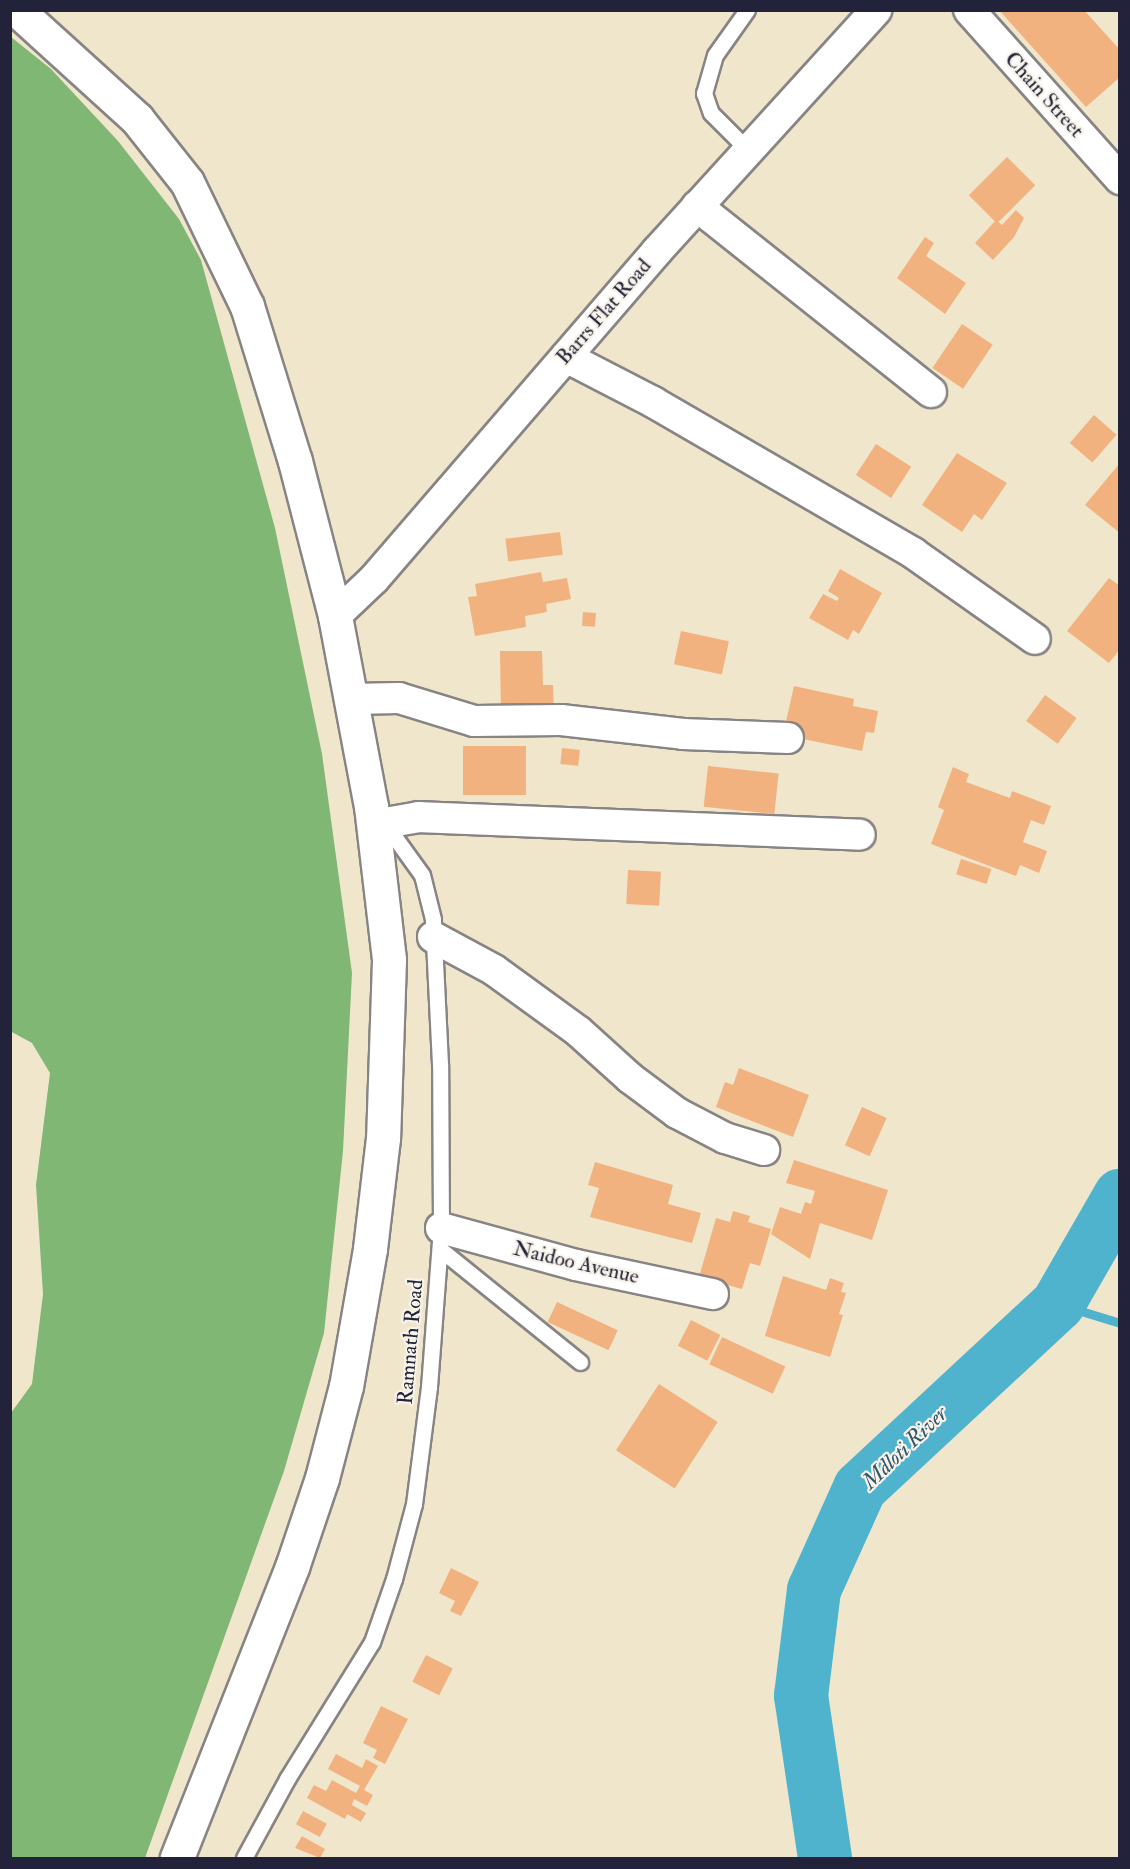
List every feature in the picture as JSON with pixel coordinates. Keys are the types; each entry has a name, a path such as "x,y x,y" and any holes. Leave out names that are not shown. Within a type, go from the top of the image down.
{"street":[{"path":"17,10 137,119 187,182 247,306 295,461 335,616 351,699 378,814 389,960 383,1138 370,1249 346,1386 322,1478 292,1567 177,1858"},
{"name":"Barrs Flat Road","path":"335,616 374,579 698,206 876,10"},
{"name":"Chain Street","path":"969,10 1119,179"},
{"path":"698,206 931,392"},
{"path":"566,357 653,402 913,554 1035,639"},
{"path":"351,699 399,698 474,721 561,720 683,734 788,738"},
{"path":"378,814 419,818 860,835"},
{"path":"434,937 494,970 578,1031 630,1078 677,1113 724,1138 764,1150"},
{"name":"Naidoo Avenue","path":"440,1239 712,1294"}],"lane":[{"path":"747,10 716,55 704,93 711,112 748,150"},
{"name":"Ramnath Road","path":"244,1858 287,1779 372,1642 394,1579 414,1504 429,1387 440,1239 434,937 422,875 378,814"},
{"path":"440,1239 580,1362"}],"green space":[{"path":"11,37 51,69 118,141 179,219 201,260 275,528 322,754 352,973 343,1151 324,1333 284,1471 145,1858 11,1858 11,1413 32,1384 43,1294 36,1185 50,1073 32,1043 10,1031"}],"building":[{"path":"999,10 1084,10 1120,50 1120,77 1086,107"},
{"path":"1007,157 1035,185 997,223 969,195"},
{"path":"1016,210 1024,218 1014,237 993,260 975,243 996,220 1002,225"},
{"path":"925,237 934,243 926,256 966,283 945,314 897,278"},
{"path":"962,324 993,345 963,389 932,368"},
{"path":"1094,415 1117,435 1092,463 1070,443"},
{"path":"876,444 911,467 891,498 856,475"},
{"path":"957,453 1007,483 982,520 974,514 962,532 922,505"},
{"path":"1120,463 1120,533 1085,505"},
{"path":"560,532 563,555 508,562 505,539"},
{"path":"840,569 882,593 859,634 853,630 848,640 809,618 823,594 837,601 839,598 828,591"},
{"path":"541,572 543,582 567,578 571,599 546,604 547,612 525,616 526,627 475,636 468,597 477,596 475,584"},
{"path":"1109,578 1120,586 1120,649 1109,663 1067,631"},
{"path":"583,612 596,613 595,627 582,626"},
{"path":"681,631 729,641 722,674 674,664"},
{"path":"500,651 542,651 543,685 553,685 554,715 501,716"},
{"path":"794,686 854,699 853,706 878,711 874,733 866,732 862,751 783,735"},
{"path":"1045,695 1077,718 1058,744 1026,721"},
{"path":"463,746 526,746 526,795 463,795"},
{"path":"562,748 580,750 578,766 560,764"},
{"path":"708,766 779,773 774,814 704,807"},
{"path":"953,767 969,774 966,782 1010,798 1012,791 1051,806 1044,825 1031,820 1023,842 1047,851 1039,873 1020,865 1016,876 931,844 944,810 938,807"},
{"path":"961,859 991,869 986,884 956,874"},
{"path":"628,870 661,872 659,906 626,904"},
{"path":"739,1068 809,1095 793,1137 716,1107 725,1082 733,1085"},
{"path":"862,1107 887,1118 870,1156 845,1145"},
{"path":"794,1160 888,1190 872,1240 820,1223 810,1259 771,1234 780,1207 801,1214 805,1202 811,1204 815,1191 786,1183"},
{"path":"595,1162 673,1185 668,1204 701,1213 692,1243 590,1217 599,1188 588,1185"},
{"path":"733,1211 750,1216 748,1222 771,1229 760,1266 750,1263 742,1289 699,1277 716,1218 730,1222"},
{"path":"783,1276 826,1290 830,1278 844,1283 841,1292 846,1293 839,1314 843,1315 830,1357 765,1336"},
{"path":"557,1302 618,1330 608,1350 548,1322"},
{"path":"691,1320 720,1335 707,1361 678,1346"},
{"path":"722,1337 785,1367 773,1394 709,1364"},
{"path":"659,1384 718,1422 675,1488 616,1450"},
{"path":"451,1568 479,1582 461,1616 450,1611 455,1601 439,1593"},
{"path":"426,1655 453,1669 439,1695 412,1682"},
{"path":"381,1706 408,1719 385,1764 373,1758 377,1750 363,1743"},
{"path":"336,1754 362,1768 366,1759 378,1766 364,1790 373,1795 367,1806 354,1799 352,1805 366,1813 361,1822 347,1814 345,1819 307,1798 314,1785 326,1791 332,1780 356,1793 360,1786 328,1769"},
{"path":"303,1811 327,1824 320,1837 296,1824"},
{"path":"302,1836 325,1849 320,1858 295,1848"}],"waterway":[{"name":"Mdloti River","path":"825,1858 801,1696 814,1590 860,1488 1058,1304 1120,1196"},
{"path":"1058,1304 1120,1323"}]}
